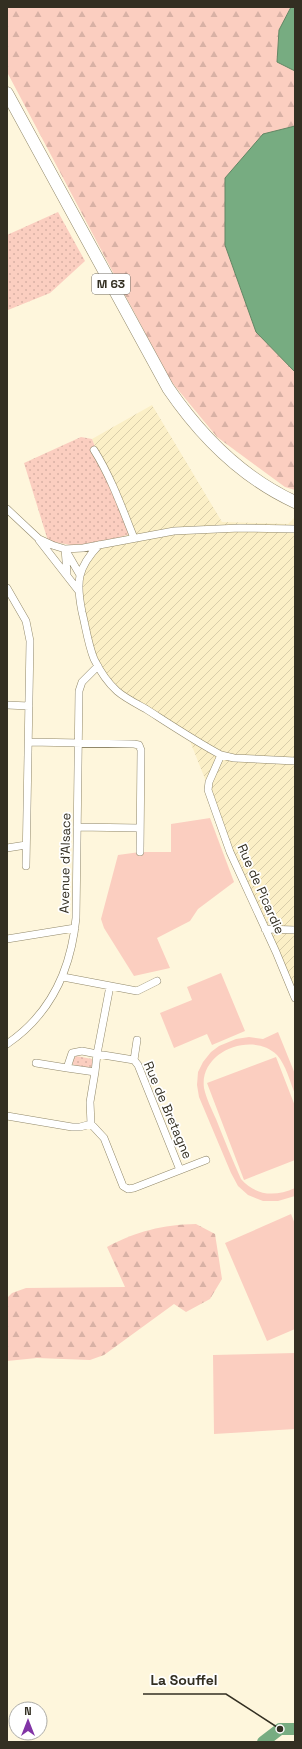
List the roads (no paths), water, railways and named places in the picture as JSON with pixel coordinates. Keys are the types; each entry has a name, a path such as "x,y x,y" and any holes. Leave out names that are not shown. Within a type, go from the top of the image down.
{"main road":[{"name":"M 63","path":"7,93 172,394 201,430 222,452 256,480 295,502"}],"street":[{"path":"94,450 103,464 134,538"},
{"path":"7,509 39,539 78,590"},
{"path":"39,539 52,546 65,549 99,546 174,531 240,528 295,529"},
{"path":"99,546 89,556 80,575 78,590 89,643 98,666 107,680 118,692 188,736 222,755 234,758 295,761"},
{"path":"65,549 67,574"},
{"path":"65,549 80,575"},
{"path":"7,588 26,621 29,631 29,742 26,866"},
{"name":"Avenue d'Alsace","path":"7,1044 28,1027 42,1011 63,978 73,943 75,928 78,827 80,688 85,678 98,666"},
{"path":"7,705 29,706"},
{"path":"29,742 134,744 139,746 141,750 140,852"},
{"name":"Rue de Picardie","path":"222,755 212,775 208,790 230,852 295,998"},
{"path":"78,827 140,828"},
{"path":"7,848 26,845"},
{"path":"7,939 75,928"},
{"path":"265,929 295,930"},
{"path":"63,978 138,991 157,981"},
{"path":"110,986 90,1102 91,1124 104,1138 125,1188 134,1188 206,1160"},
{"name":"Rue de Bretagne","path":"134,1060 137,1040"},
{"name":"Rue de Bretagne","path":"67,1068 70,1056 74,1052 134,1060 140,1068 180,1170"},
{"path":"36,1063 95,1072"},
{"path":"7,1116 72,1127 80,1127 91,1124"}],"waterway":[{"path":"263,1742 280,1729 295,1729"}],"place":[{"name":"La Souffel","path":"280,1729"}]}
